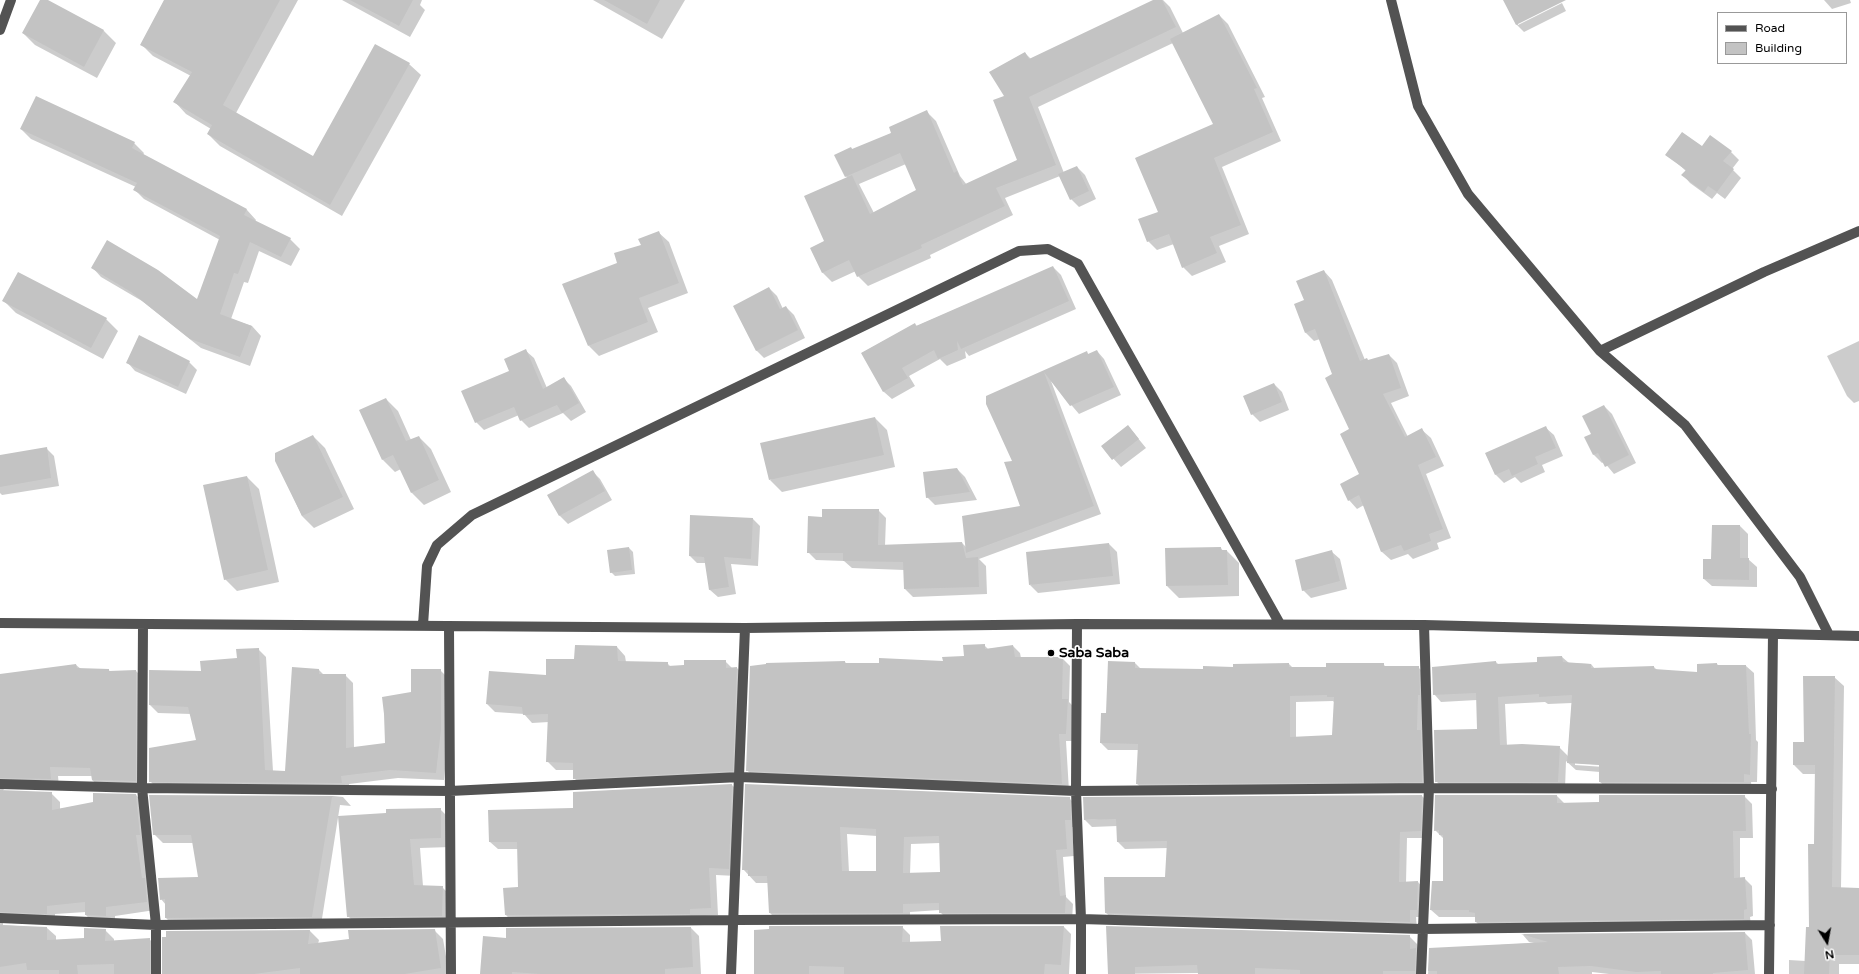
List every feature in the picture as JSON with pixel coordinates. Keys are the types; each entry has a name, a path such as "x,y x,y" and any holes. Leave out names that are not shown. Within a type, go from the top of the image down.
{"street":[{"path":"0,30 11,0"},
{"path":"1391,0 1418,106 1468,194 1600,352 1685,425 1800,577 1829,635"},
{"path":"1600,352 1764,272 1859,231"},
{"path":"423,625 427,566 437,545 472,515 1019,251 1048,249 1078,264 1280,624"},
{"path":"0,623 745,628 1077,624 1424,625 1859,636"},
{"path":"1077,624 1076,791 1081,919 1081,974"},
{"path":"143,625 142,788 156,925 156,974"},
{"path":"1421,974 1429,788 1424,625"},
{"path":"449,626 452,922 451,974"},
{"path":"731,974 745,628"},
{"path":"1769,974 1773,634"},
{"path":"0,784 142,788 450,791 740,777 1076,791 1429,788 1772,789"},
{"path":"0,918 156,925 733,920 1081,919 1422,929 1770,925"}],"building":[{"path":"40,0 48,0 104,30 84,67 22,33"},
{"path":"164,0 280,0 223,105 313,156 375,44 410,63 330,205 207,134 212,125 173,102 192,72 140,45"},
{"path":"350,0 413,0 399,26"},
{"path":"604,0 660,0 647,24"},
{"path":"1153,0 1162,0 1176,27 1029,97 1056,165 996,188 1005,206 921,245 922,248 857,277 849,260 822,273 810,248 824,241 804,196 852,175 870,214 916,190 900,153 845,177 834,155 851,147 852,149 891,133 889,127 927,110 954,173 957,171 963,185 1017,160 993,100 1004,96 989,72 1025,52 1029,59"},
{"path":"1503,0 1566,0 1516,25"},
{"path":"1219,14 1257,88 1254,89 1273,132 1214,158 1241,225 1210,237 1217,253 1182,268 1169,234 1147,242 1138,219 1158,212 1135,158 1213,124 1170,39"},
{"path":"36,96 135,142 132,148 247,209 244,215 291,238 281,257 250,242 238,274 234,273 220,314 252,326 240,357 190,339 131,292 91,268 107,240 158,270 197,299 220,236 133,190 137,183 20,129"},
{"path":"1682,132 1702,146 1710,135 1732,151 1723,161 1734,169 1717,192 1708,186 1704,192 1681,175 1686,170 1665,155"},
{"path":"1077,166 1089,191 1070,200 1058,174"},
{"path":"659,231 679,283 639,298 648,322 588,346 562,284 617,263 614,253 641,245 638,239"},
{"path":"1053,266 1069,301 961,349 957,341 958,350 938,359 934,350 902,368 908,378 883,392 861,353 915,323 916,326"},
{"path":"1324,270 1360,361 1367,358 1368,360 1389,354 1401,388 1383,394 1405,437 1422,428 1436,457 1418,465 1443,529 1429,534 1431,541 1404,551 1401,545 1381,552 1359,495 1348,501 1340,484 1359,474 1340,434 1349,429 1325,378 1332,374 1315,329 1305,333 1294,304 1304,300 1296,281"},
{"path":"18,272 107,318 91,348 2,301"},
{"path":"769,287 780,309 786,306 798,330 756,351 733,306"},
{"path":"139,335 190,361 178,387 126,363"},
{"path":"526,349 543,389 564,377 579,403 562,413 557,405 520,421 514,407 475,423 461,391 509,371 504,359"},
{"path":"1097,350 1114,387 1070,406 1044,372 1094,506 966,553 962,516 1020,506 1004,462 1012,461 986,404 986,396 1087,351 1088,354"},
{"path":"1274,383 1282,402 1251,415 1243,396"},
{"path":"386,398 406,441 419,436 439,480 411,493 393,455 382,460 359,410"},
{"path":"1604,405 1629,455 1605,467 1598,453 1593,455 1584,437 1591,434 1582,416"},
{"path":"875,417 884,455 769,480 760,443"},
{"path":"1128,425 1139,439 1112,460 1101,446"},
{"path":"1546,426 1556,448 1535,457 1538,464 1512,476 1509,469 1495,475 1485,453"},
{"path":"313,435 343,497 302,516 275,461 275,453"},
{"path":"47,447 51,478 0,487 0,455"},
{"path":"957,468 970,492 926,498 923,472"},
{"path":"593,470 605,491 559,516 547,495"},
{"path":"247,476 268,570 224,580 203,485"},
{"path":"822,509 879,509 878,545 962,542 966,558 978,557 979,587 904,589 903,562 843,561 843,553 807,553 808,516 822,517"},
{"path":"690,515 753,518 751,559 724,557 729,587 709,590 704,557 689,556"},
{"path":"1712,525 1740,525 1740,558 1749,558 1749,580 1703,579 1703,559 1711,559"},
{"path":"1109,543 1113,576 1029,585 1026,552"},
{"path":"629,547 632,570 610,573 607,550"},
{"path":"1221,547 1221,550 1227,550 1228,585 1166,586 1165,548"},
{"path":"1332,550 1340,581 1302,591 1295,560"},
{"path":"985,644 985,649 1013,645 1015,657 1063,657 1062,699 1068,699 1066,734 1059,734 1062,784 746,771 750,666 766,663 845,661 845,663 879,663 879,658 943,661 942,657 964,656 963,645"},
{"path":"575,645 617,646 618,661 668,662 668,666 684,665 684,660 726,660 726,668 737,667 733,771 573,779 573,763 546,762 548,714 523,715 522,707 486,704 489,671 546,675 546,659 574,659"},
{"path":"259,648 265,770 285,771 292,667 319,669 319,674 346,674 346,748 385,743 382,697 411,692 411,669 441,669 441,730 436,773 390,770 341,776 342,783 149,782 149,748 196,740 188,707 149,705 149,670 201,671 200,661 237,658 236,649"},
{"path":"1562,656 1563,662 1591,664 1591,668 1654,666 1654,669 1697,672 1697,664 1717,663 1717,665 1746,665 1749,734 1751,734 1750,775 1744,774 1744,782 1599,782 1599,765 1567,763 1572,695 1539,697 1539,694 1498,697 1500,745 1522,744 1560,746 1558,782 1435,782 1434,730 1477,729 1476,693 1433,695 1432,667 1496,661 1496,664 1537,662 1537,657"},
{"path":"1108,661 1135,662 1135,668 1203,669 1203,666 1233,667 1233,664 1289,663 1289,667 1326,667 1326,663 1384,663 1384,666 1419,666 1420,695 1418,695 1417,730 1421,730 1422,782 1136,784 1138,744 1100,743 1101,713 1106,713","holes":["1327,695 1327,697 1334,697 1332,735 1290,737 1290,696"]},
{"path":"76,664 77,668 109,669 109,671 136,670 136,781 92,780 90,768 50,767 51,779 0,778 0,674"},
{"path":"1803,676 1835,676 1832,887 1859,888 1859,955 1830,955 1829,974 1804,974 1806,927 1809,927 1808,844 1814,844 1815,765 1793,765 1793,742 1804,742"},
{"path":"732,784 729,869 709,868 711,908 690,909 690,914 505,915 503,888 518,887 517,842 489,842 488,810 573,808 573,792"},
{"path":"745,784 1070,797 1071,820 1065,820 1067,849 1056,850 1060,896 1066,895 1065,913 939,913 939,903 903,904 903,913 769,913 767,876 748,876 748,870 742,870","holes":["840,827 876,829 876,871 842,871","939,836 940,872 903,873 904,837"]},
{"path":"0,790 52,792 52,810 93,802 93,793 136,794 140,835 136,835 142,878 145,878 147,902 106,907 106,916 85,915 85,902 47,906 47,914 0,912"},
{"path":"149,795 343,796 332,797 312,917 165,918 165,899 160,900 158,878 198,877 191,835 153,835"},
{"path":"1422,795 1421,831 1400,832 1399,882 1418,881 1417,910 1410,910 1410,922 1105,913 1104,877 1165,877 1167,841 1117,842 1116,819 1084,820 1083,797"},
{"path":"1435,795 1557,795 1557,803 1599,802 1599,795 1745,795 1746,831 1733,831 1734,878 1745,877 1747,909 1744,910 1744,919 1475,922 1475,913 1469,912 1469,910 1430,910 1432,881 1443,881 1443,835 1439,835 1439,830 1434,831"},
{"path":"441,808 441,838 410,839 414,885 443,886 442,916 347,917 338,816 386,813 386,809"},
{"path":"0,925 47,927 47,940 84,938 84,928 106,929 105,941 150,938 150,974 114,974 114,964 77,965 78,974 59,974 59,970 27,970 26,963 0,967"},
{"path":"769,926 903,926 902,942 941,941 940,926 1064,926 1061,965 1045,964 1044,974 844,974 844,967 809,966 809,974 754,974 754,930 769,929"},
{"path":"1106,926 1410,935 1410,949 1416,948 1415,971 1383,971 1383,974 1300,974 1300,970 1255,968 1255,974 1198,974 1197,965 1135,967 1135,974 1108,974"},
{"path":"691,927 693,967 665,969 665,974 540,974 512,972 512,974 480,974 483,936 506,938 506,928"},
{"path":"435,929 441,968 405,974 300,974 300,968 254,974 162,974 162,937 166,937 166,931 310,930 308,944 349,939 348,930"},
{"path":"1745,932 1748,970 1713,974 1661,974 1661,971 1636,972 1591,966 1558,967 1559,974 1437,974 1437,971 1428,971 1429,948 1548,942 1521,934"}],"place":[{"name":"Saba Saba","path":"1051,653"}]}
